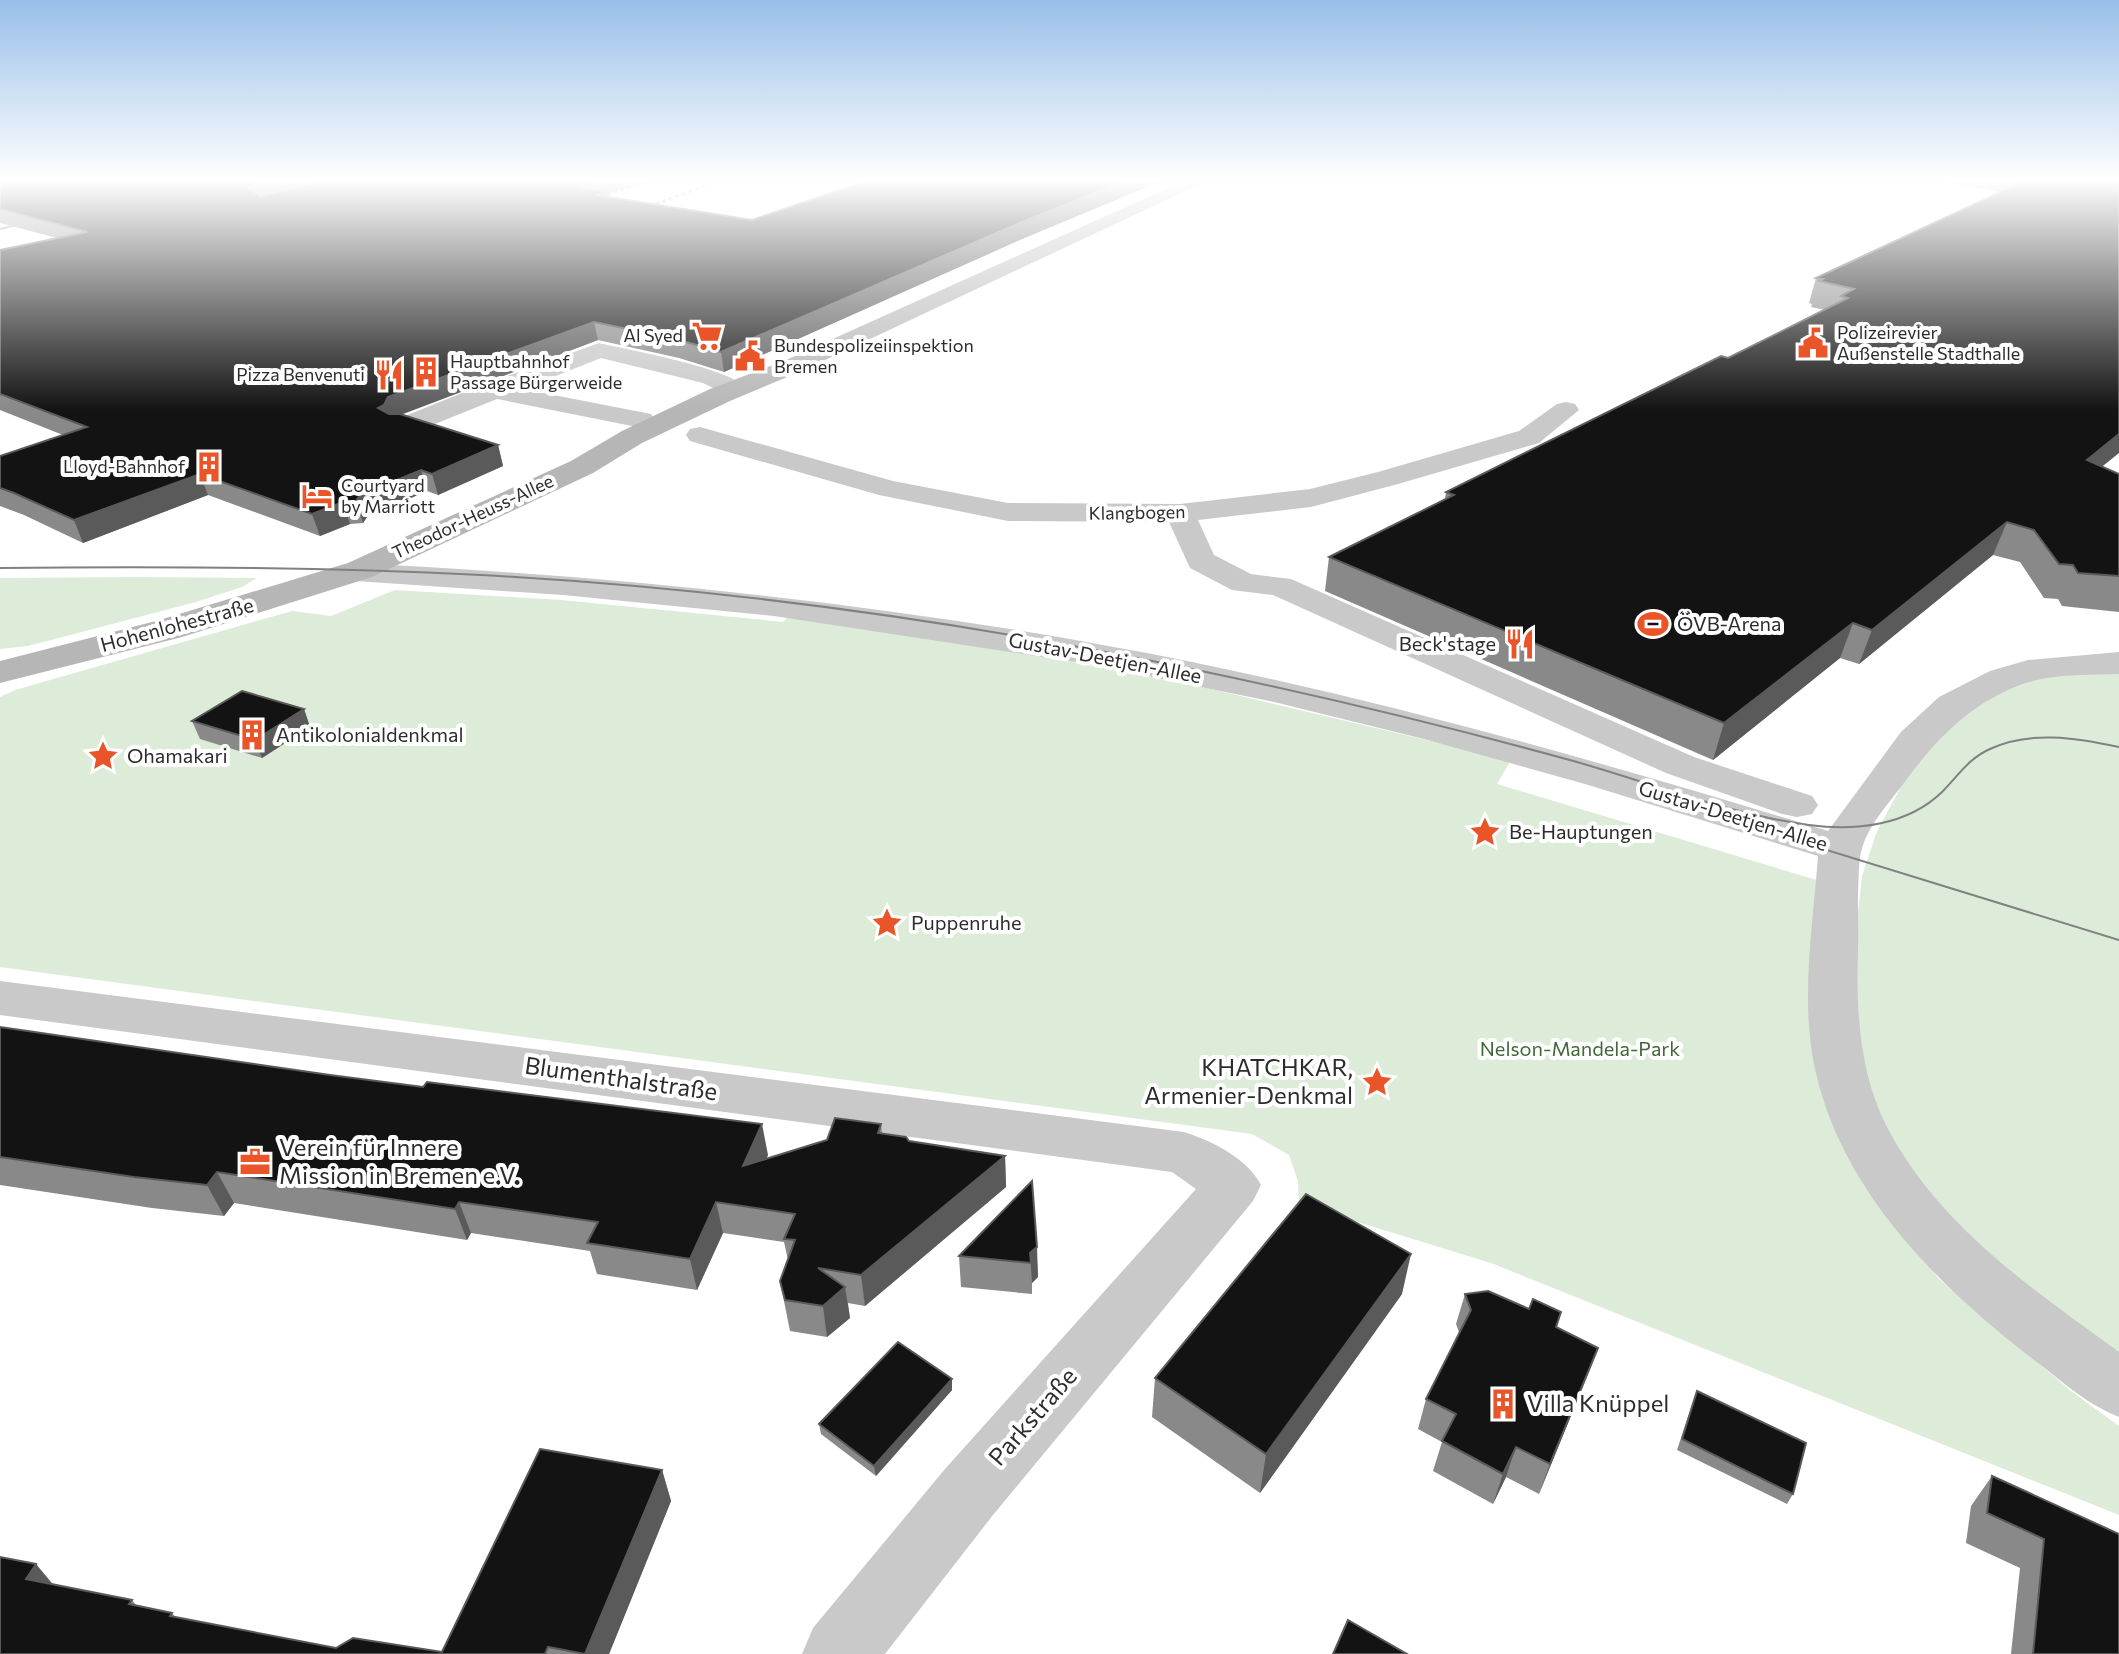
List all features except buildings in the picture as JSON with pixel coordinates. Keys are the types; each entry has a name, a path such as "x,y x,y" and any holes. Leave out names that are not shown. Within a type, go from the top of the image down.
{"street":[{"name":"Theodor-Heuss-Allee","path":"594,461 632,437 734,389 795,365 1033,256"},
{"path":"405,426 503,385 599,350 712,378 734,389"},
{"name":"Theodor-Heuss-Allee","path":"352,573 594,461 650,442 739,400 795,365"},
{"name":"Klangbogen","path":"700,435 889,489 1008,512 1180,513 1311,498 1388,478 1529,437 1566,410"},
{"path":"1180,513 1201,561 1244,583 1279,586 1846,836"},
{"name":"Hohenlohestraße","path":"0,672 184,625 352,573"},
{"name":"Gustav-Deetjen-Allee","path":"352,573 543,583 743,602 901,622 1094,654 1366,713 1846,836"},
{"name":"Gustav-Deetjen-Allee","path":"2119,663 2041,668 2003,679 1952,705 1915,740 1846,836 1832,1000 1840,1068 1861,1131 1899,1193 1944,1245 2007,1305 2119,1388"},
{"name":"Blumenthalstraße","path":"0,998 1184,1153 1233,1185"},
{"name":"Parkstraße","path":"839,1654 969,1492 1233,1185"}],"green space":[{"path":"0,578 257,578 242,587 196,602 28,646 0,649"},
{"name":"Nelson-Mandela-Park","path":"395,590 561,600 783,622 789,616 970,642 1207,688 1511,760 1497,784 1820,881 1869,1177 1938,1278 2071,1391 2119,1426 2119,1515 1491,1263 1299,1204 1298,1181 1289,1155 1252,1134 0,967 0,697 15,690 292,611 331,616"},
{"path":"2119,669 2119,1364 1956,1233 1876,1123 1849,1002 1862,876 1877,831 1908,774 1956,721 1994,695 2044,677"}],"tram line":[{"path":"0,568 240,568 481,575 663,589 845,610 1026,638 1252,682 1531,749 1750,814 1826,827 1880,824 1913,812 1942,792 1976,757 2005,743 2054,738 2119,747"},
{"path":"1661,799 2119,940"}],"place":[{"name":"Al Syed","path":"707,336"},
{"name":"Polizeirevier Außenstelle Stadthalle","path":"1813,343"},
{"name":"Bundespolizeiinspektion Bremen","path":"750,356"},
{"name":"Hauptbahnhof Passage Bürgerweide","path":"426,372"},
{"name":"Pizza Benvenuti","path":"389,375"},
{"name":"Lloyd-Bahnhof","path":"209,467"},
{"name":"Courtyard by Marriott","path":"317,496"},
{"name":"ÖVB-Arena","path":"1653,624"},
{"name":"Beck'stage","path":"1520,644"},
{"name":"Antikolonialdenkmal","path":"252,735"},
{"name":"Ohamakari","path":"103,756"},
{"name":"Be-Hauptungen","path":"1485,832"},
{"name":"Puppenruhe","path":"887,923"},
{"name":"KHATCHKAR, Armenier-Denkmal","path":"1377,1082"},
{"name":"Verein für Innere Mission in Bremen e.V.","path":"255,1162"},
{"name":"Villa Knüppel","path":"1503,1404"}]}
